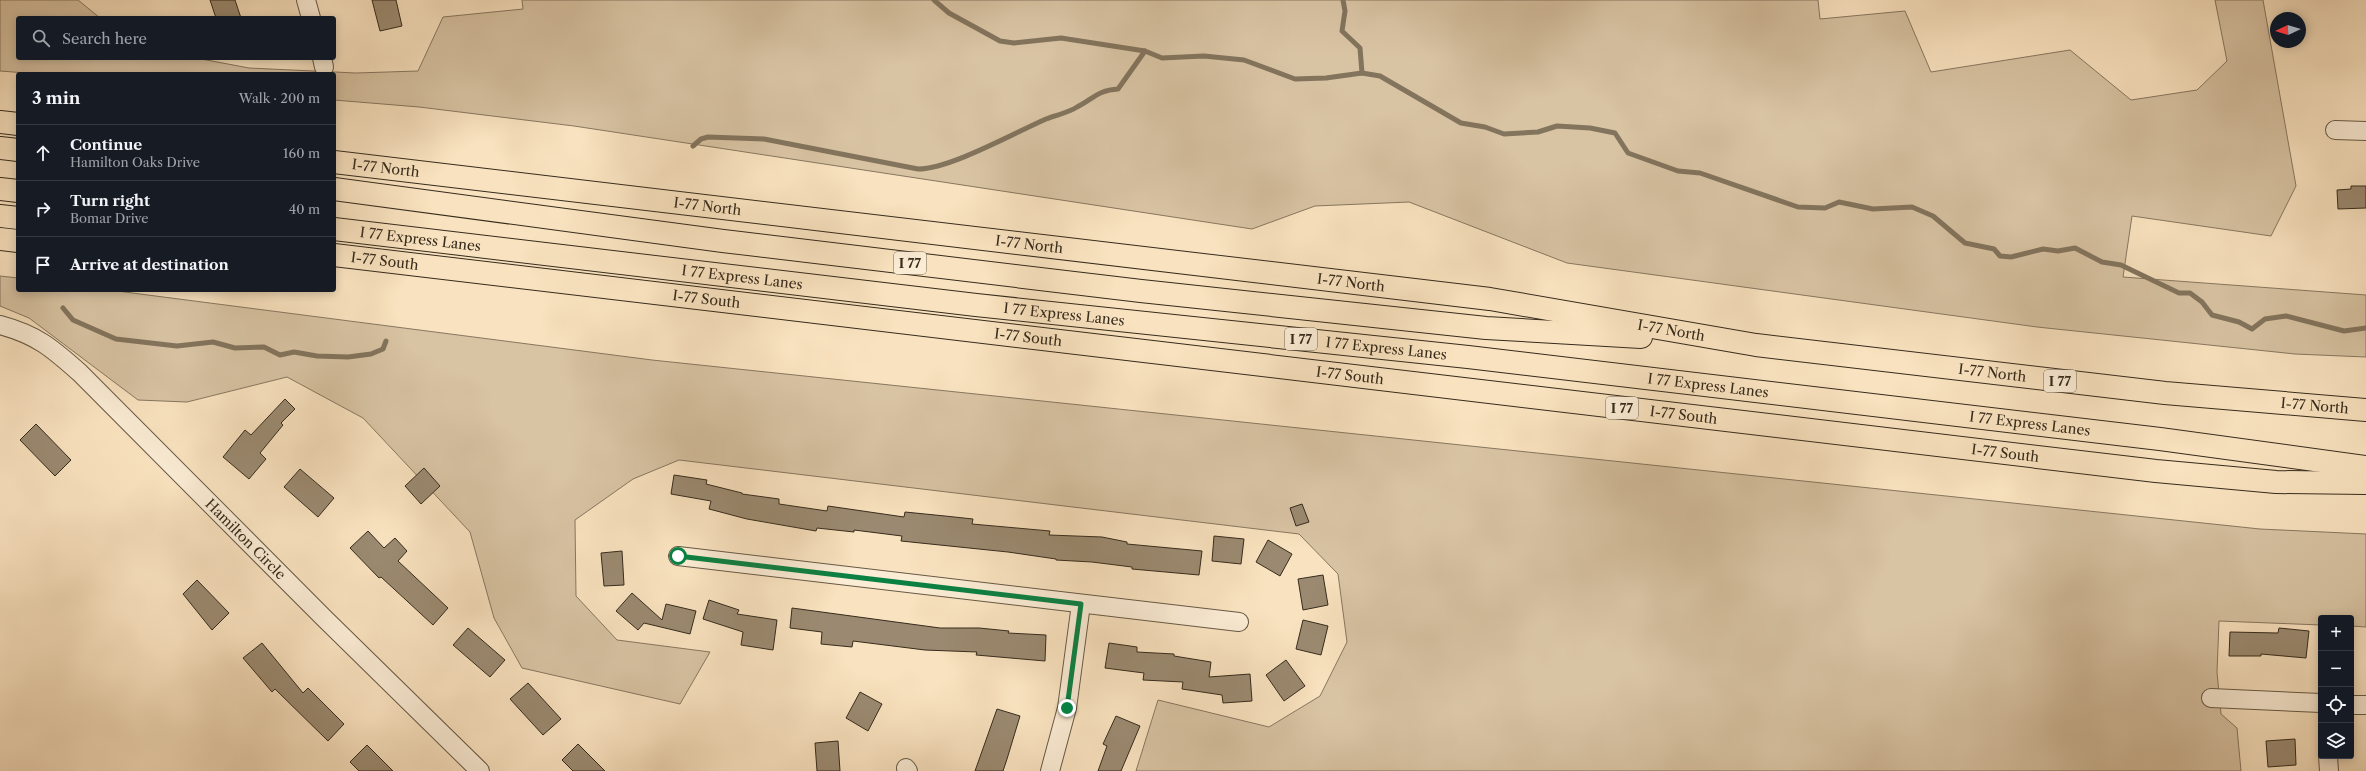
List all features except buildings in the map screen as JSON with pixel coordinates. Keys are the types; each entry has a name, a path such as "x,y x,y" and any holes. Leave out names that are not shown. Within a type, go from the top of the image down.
{"highway":[{"path":"0,122 16,124"},
{"path":"0,148 16,150"},
{"name":"I-77 North","path":"336,162 1490,299 1756,345 2165,393 2366,410"},
{"path":"0,189 16,191"},
{"name":"I 77","path":"336,189 723,241 1141,291 1486,328 1756,345"},
{"path":"0,216 16,218"},
{"name":"I 77 Express Lanes","path":"336,229 976,305 1468,357 2152,438 2366,467"},
{"path":"0,239 16,241"},
{"name":"I-77 South","path":"336,255 2156,471 2276,482 2366,483"}],"street":[{"path":"306,0 310,16"},
{"path":"2335,130 2366,131"},
{"name":"Hamilton Circle","path":"0,325 37,337 80,373 324,618 480,771"},
{"path":"678,556 1239,622"},
{"path":"1050,771 1067,708 1081,604"},
{"path":"2211,698 2318,703"},
{"path":"2354,705 2366,706"},
{"path":"2328,759 2329,771"}],"shaded area":[{"path":"0,0 78,0 98,16 16,16 16,60 207,60 249,68 335,72 16,72 0,71"},
{"path":"522,0 1818,0 1820,19 1905,11 1931,72 2070,50 2131,100 2197,90 2227,61 2215,0 2263,0 2270,39 2270,48 2272,48 2296,186 2271,236 2132,216 2123,277 2366,295 2366,357 2295,354 2037,327 1567,263 1409,202 1315,206 1252,229 574,126 419,107 336,100 336,72 418,71 443,17 523,9"},
{"path":"0,276 16,278 16,292 125,292 652,360 2260,529 2366,534 2366,627 2354,626 2354,615 2318,615 2318,625 2219,621 2217,672 2221,714 2237,728 2241,771 1136,771 1158,700 1269,727 1320,696 1347,642 1338,574 1299,534 679,460 633,479 575,520 576,596 617,640 710,652 680,704 522,668 494,618 470,532 363,418 287,377 187,402 138,400 29,318 0,306"}],"waterway":[{"path":"934,0 949,13 1000,41 1014,43 1061,38 1145,51 1162,58 1204,56 1244,60 1295,79 1326,78 1362,73 1380,76 1461,123 1485,127 1504,134 1538,132 1557,126 1590,128 1615,133 1628,153 1678,171 1700,173 1798,207 1825,208 1839,202 1873,209 1912,207 1933,216 1965,243 1994,249 2000,256 2011,257 2043,249 2058,251 2075,248 2102,262 2121,265 2179,293 2190,293 2202,302 2212,315 2239,322 2252,329 2265,319 2286,316 2344,331 2366,328"},
{"path":"1343,0 1345,11 1342,31 1360,48 1362,73"},
{"path":"693,146 701,139 708,137 764,139 918,169 931,167 964,157 1046,119 1070,111 1100,93 1118,89 1145,51"},
{"path":"63,308 73,320 116,339 177,346 213,342 235,348 264,347 280,355 294,352 317,356 348,357 371,354 383,349 386,341"}],"route":[{"path":"678,556 1081,604 1067,708"}]}
